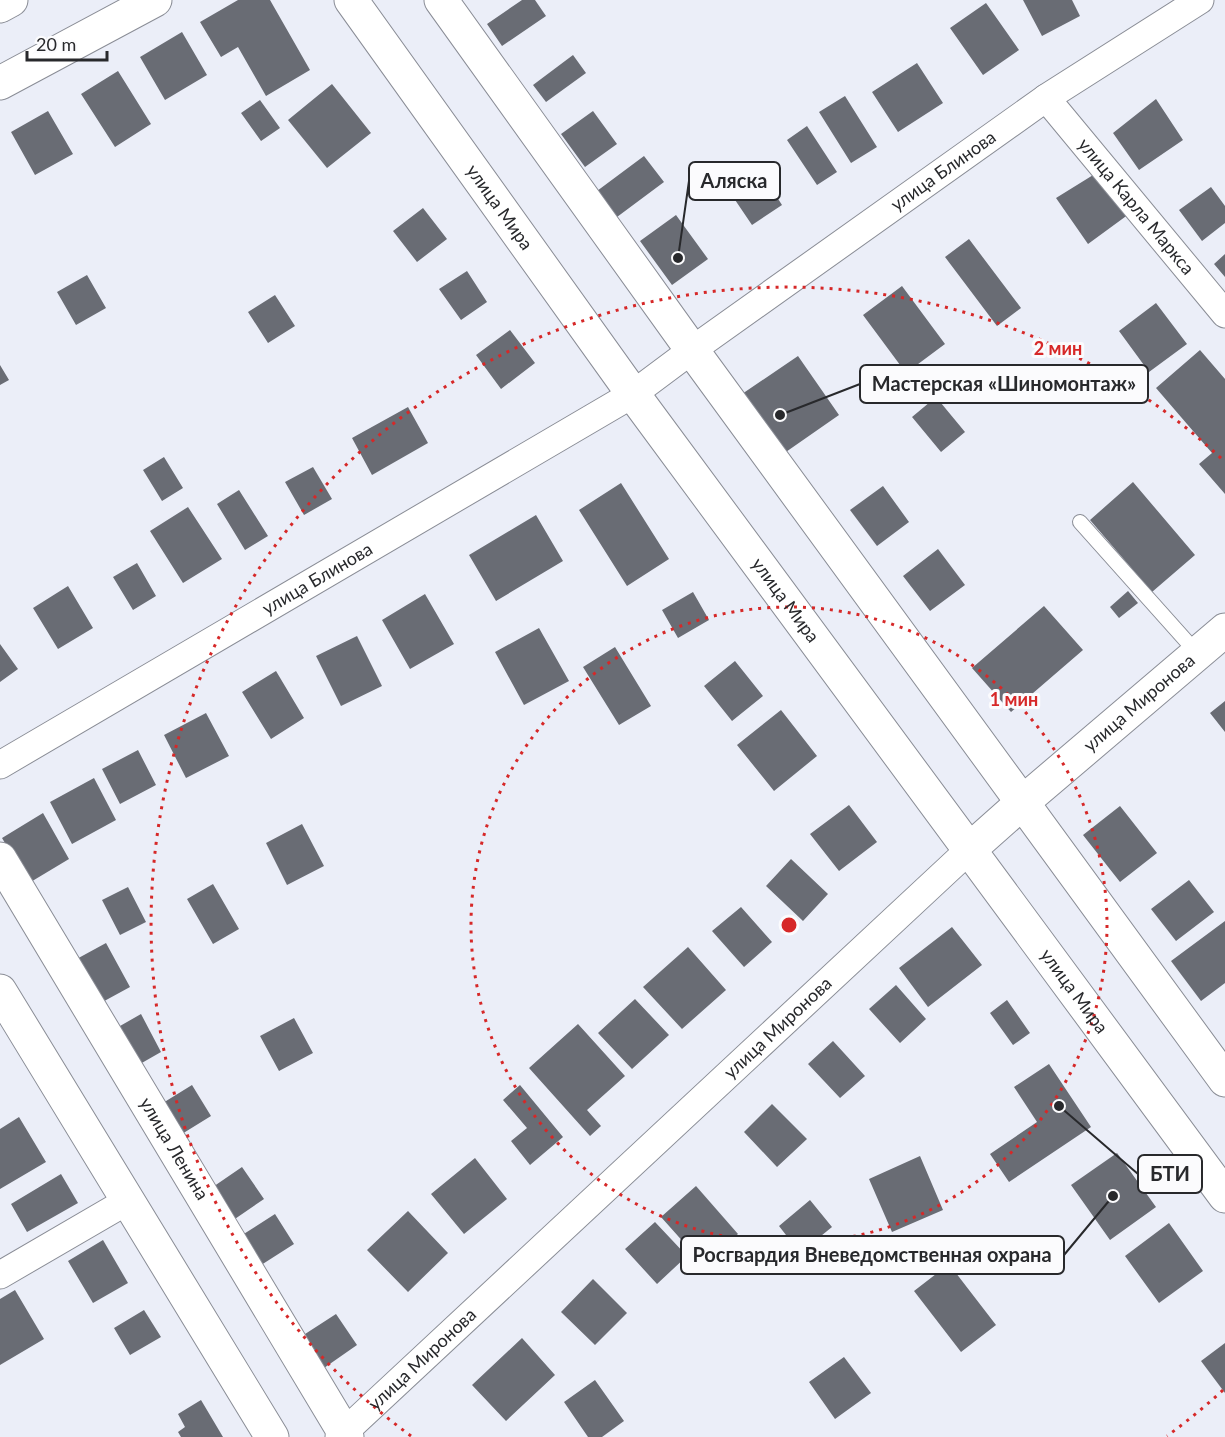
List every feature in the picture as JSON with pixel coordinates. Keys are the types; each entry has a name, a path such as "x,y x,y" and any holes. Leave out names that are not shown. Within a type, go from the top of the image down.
{"street":[{"path":"0,6 11,0"},
{"path":"0,83 155,0"},
{"name":"улица Мира","path":"351,0 633,394 1225,1196"},
{"path":"441,0 692,350 1225,1080"},
{"name":"улица Блинова","path":"0,765 633,394 1046,98 1200,0"},
{"name":"улица Карла Маркса","path":"1046,98 1225,314"},
{"name":"улица Миронова","path":"343,1436 969,850 1225,630"},
{"name":"улица Ленина","path":"0,860 343,1436"},
{"path":"0,991 272,1437"},
{"path":"0,1275 129,1200"}],"lane":[{"path":"1080,522 1197,653"}],"building":[{"path":"238,0 270,0 310,70 266,96 238,47 221,57 200,22"},
{"path":"522,0 535,0 546,16 502,46 487,24"},
{"path":"1023,0 1072,0 1080,16 1042,36"},
{"path":"986,3 1019,50 983,75 950,28"},
{"path":"182,32 207,75 165,100 140,57"},
{"path":"573,55 586,73 546,102 533,85"},
{"path":"917,63 943,103 898,132 872,92"},
{"path":"118,71 151,124 115,147 81,94"},
{"path":"332,84 371,133 327,168 288,120"},
{"path":"845,96 877,147 851,163 819,112"},
{"path":"1156,99 1183,140 1139,170 1113,133"},
{"path":"260,100 280,128 261,141 241,113"},
{"path":"48,111 73,154 35,175 11,132"},
{"path":"593,111 617,144 585,167 561,134"},
{"path":"807,126 837,172 817,185 787,140"},
{"path":"644,156 664,182 617,217 597,191"},
{"path":"760,171 782,205 752,225 729,191"},
{"path":"1098,172 1129,214 1088,244 1056,198"},
{"path":"1211,187 1225,206 1225,223 1202,241 1179,210"},
{"path":"423,208 447,239 417,262 393,231"},
{"path":"676,215 708,259 672,285 640,241"},
{"path":"969,239 1021,308 997,326 945,257"},
{"path":"1225,254 1225,277 1214,264"},
{"path":"467,271 487,302 461,320 439,289"},
{"path":"87,275 106,308 76,325 57,292"},
{"path":"902,286 945,344 906,373 863,315"},
{"path":"275,295 295,326 268,343 248,312"},
{"path":"1156,303 1187,344 1149,372 1119,331"},
{"path":"510,330 535,363 501,389 476,355"},
{"path":"1200,350 1225,379 1225,494 1199,464 1212,453 1156,388"},
{"path":"798,356 839,415 783,454 742,394"},
{"path":"0,365 9,380 0,385"},
{"path":"936,397 965,432 941,452 912,417"},
{"path":"408,407 428,443 372,475 352,438"},
{"path":"164,457 183,488 162,501 143,470"},
{"path":"313,467 332,499 304,515 285,482"},
{"path":"1133,482 1195,555 1152,592 1090,520"},
{"path":"621,483 669,559 627,586 579,510"},
{"path":"883,486 909,522 877,546 850,510"},
{"path":"239,490 268,536 245,550 217,504"},
{"path":"188,507 222,559 183,583 150,531"},
{"path":"536,515 563,561 496,601 469,555"},
{"path":"938,549 965,585 930,611 903,576"},
{"path":"137,563 156,596 133,610 113,577"},
{"path":"68,586 93,628 58,649 33,608"},
{"path":"1128,591 1138,603 1119,618 1110,607"},
{"path":"693,592 709,620 678,638 662,610"},
{"path":"425,594 454,644 410,669 382,620"},
{"path":"1044,606 1083,650 1011,712 972,668"},
{"path":"539,628 569,681 524,705 495,652"},
{"path":"357,636 382,686 341,706 316,656"},
{"path":"0,644 18,669 0,682"},
{"path":"615,647 651,706 619,725 583,667"},
{"path":"735,661 763,696 732,721 704,686"},
{"path":"276,671 304,718 271,739 242,692"},
{"path":"1225,701 1225,732 1210,713"},
{"path":"781,710 817,756 774,791 737,745"},
{"path":"206,713 229,756 186,778 164,735"},
{"path":"138,750 156,785 120,804 102,769"},
{"path":"94,778 116,820 72,844 50,802"},
{"path":"849,805 877,842 839,871 810,834"},
{"path":"1120,806 1157,853 1120,882 1083,835"},
{"path":"43,813 69,859 29,883 2,838"},
{"path":"302,824 324,866 287,885 266,843"},
{"path":"791,859 828,894 803,921 766,886"},
{"path":"1189,880 1214,912 1176,941 1151,909"},
{"path":"213,884 239,929 213,944 187,899"},
{"path":"128,887 146,922 120,935 102,900"},
{"path":"741,907 772,942 744,967 712,931"},
{"path":"1225,921 1225,983 1201,1001 1171,961"},
{"path":"952,927 982,965 928,1007 899,968"},
{"path":"106,943 130,987 97,1005 73,961"},
{"path":"688,947 726,990 682,1029 643,987"},
{"path":"896,985 926,1019 900,1043 869,1009"},
{"path":"635,999 669,1035 632,1069 598,1033"},
{"path":"1007,1000 1030,1033 1013,1045 990,1013"},
{"path":"141,1014 161,1052 133,1068 113,1030"},
{"path":"294,1018 313,1053 279,1071 260,1036"},
{"path":"578,1024 625,1076 587,1110 601,1126 590,1136 529,1068"},
{"path":"833,1041 865,1076 840,1098 808,1064"},
{"path":"1049,1064 1091,1127 1009,1182 990,1154 1037,1122 1014,1087"},
{"path":"192,1085 211,1116 177,1137 158,1106"},
{"path":"520,1085 563,1137 530,1165 511,1141 527,1128 503,1100"},
{"path":"772,1104 807,1139 777,1167 744,1132"},
{"path":"19,1117 46,1162 0,1189 0,1129"},
{"path":"1117,1153 1156,1207 1110,1240 1071,1185"},
{"path":"920,1156 943,1210 892,1232 869,1179"},
{"path":"475,1158 507,1199 464,1234 431,1194"},
{"path":"242,1167 264,1199 229,1223 207,1191"},
{"path":"61,1174 78,1203 27,1232 11,1204"},
{"path":"696,1186 738,1234 703,1264 661,1217"},
{"path":"810,1200 832,1227 800,1253 779,1226"},
{"path":"408,1211 448,1253 408,1292 367,1250"},
{"path":"275,1214 294,1244 258,1267 239,1237"},
{"path":"655,1222 687,1256 657,1284 625,1249"},
{"path":"1169,1223 1203,1271 1159,1303 1125,1256"},
{"path":"103,1240 128,1283 93,1303 68,1261"},
{"path":"949,1264 996,1325 961,1352 914,1291"},
{"path":"593,1279 627,1313 595,1345 561,1312"},
{"path":"15,1290 44,1339 0,1365 0,1299"},
{"path":"144,1310 161,1337 130,1355 114,1328"},
{"path":"336,1314 357,1345 324,1368 302,1336"},
{"path":"522,1338 555,1375 506,1421 472,1385"},
{"path":"1225,1343 1225,1393 1201,1361"},
{"path":"844,1357 871,1393 835,1419 809,1382"},
{"path":"595,1380 624,1421 602,1437 588,1437 564,1402"},
{"path":"201,1400 223,1437 181,1437 178,1432 185,1427 178,1414"}],"place":[{"name":"Аляска","path":"678,258"},
{"name":"Мастерская «Шиномонтаж»","path":"780,415"},
{"name":"БТИ","path":"1059,1106"},
{"name":"Росгвардия Вневедомственная охрана","path":"1113,1196"}]}
